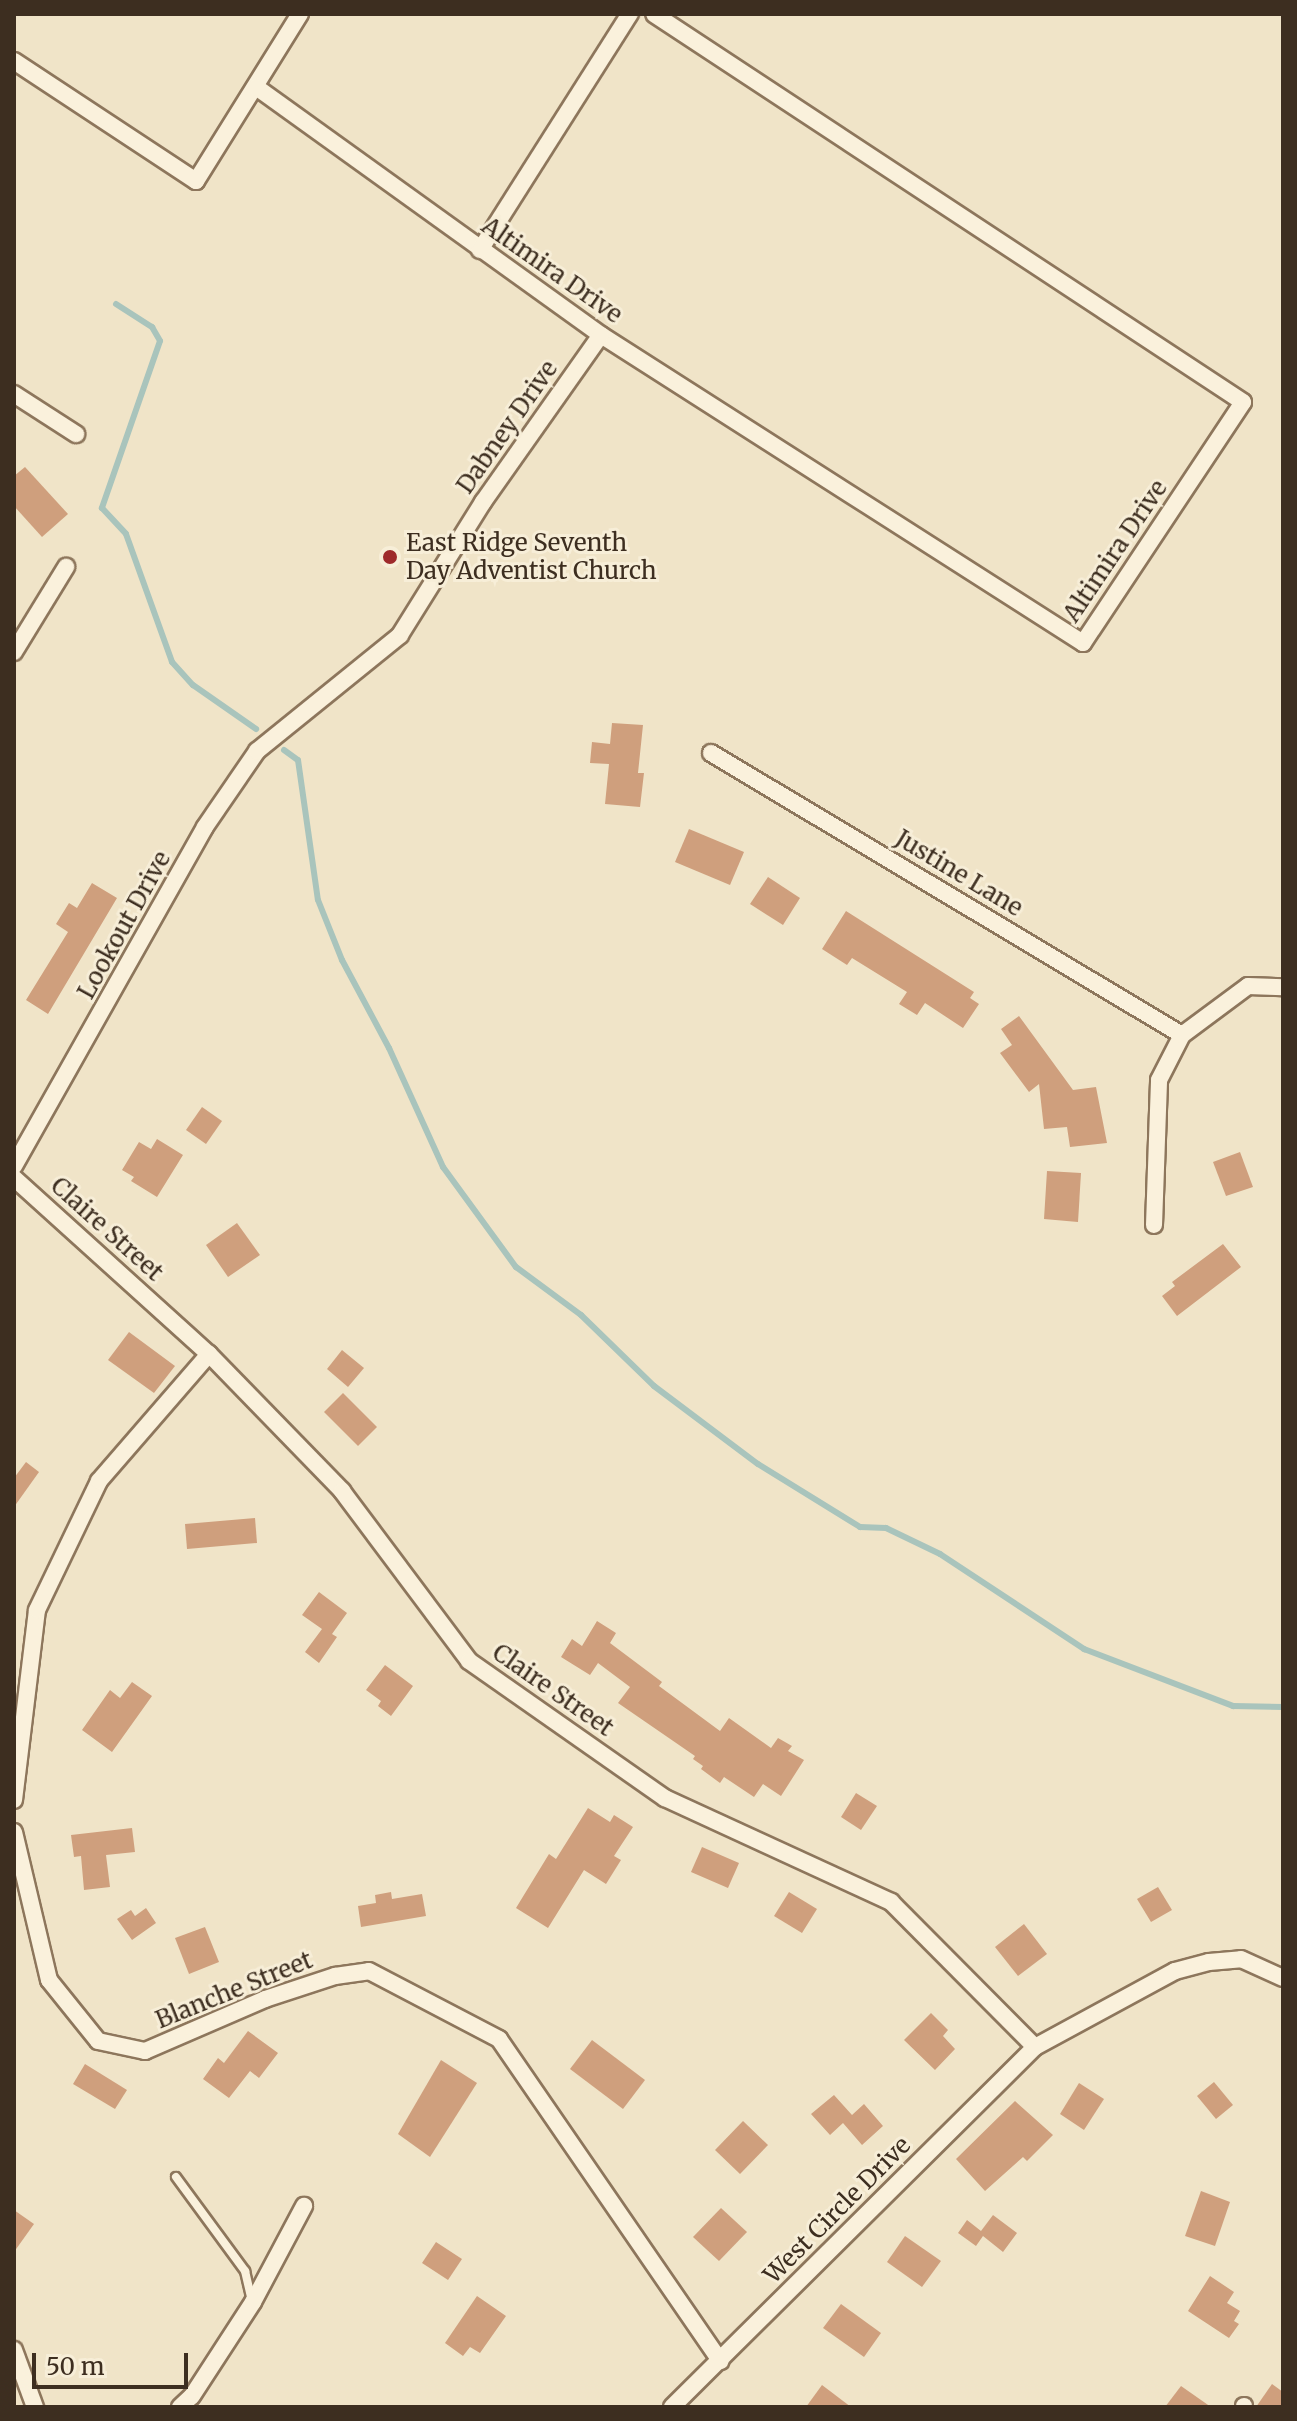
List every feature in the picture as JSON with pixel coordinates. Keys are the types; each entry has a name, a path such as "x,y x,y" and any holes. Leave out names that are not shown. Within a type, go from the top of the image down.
{"street":[{"path":"14,61 196,181 300,14"},
{"path":"480,250 630,14"},
{"name":"Altimira Drive","path":"256,87 601,335 1083,643 1243,402 654,14"},
{"name":"Dabney Drive","path":"293,721 400,635 483,502 601,335"},
{"path":"14,394 76,434"},
{"path":"14,652 66,567"},
{"name":"Lookout Drive","path":"14,1166 205,827 257,751 293,721"},
{"name":"Justine Lane","path":"711,753 1182,1035"},
{"path":"1154,1225 1159,1080 1182,1035 1248,986 1283,987"},
{"name":"Claire Street","path":"14,1178 209,1354 342,1491 469,1661 665,1798 891,1902 1035,2047"},
{"path":"14,1800 37,1610 99,1481 209,1354"},
{"name":"Blanche Street","path":"14,1832 49,1980 98,2041 145,2051 265,1999 335,1976 369,1971 499,2039 720,2361"},
{"name":"West Circle Drive","path":"672,2407 1035,2047 1175,1971 1209,1962 1241,1959 1283,1978"},
{"path":"180,2407 192,2396 253,2302 304,2206"},
{"path":"14,2350 35,2407"}],"lane":[{"path":"176,2177 245,2271 253,2302"}],"building":[{"path":"25,467 68,514 42,537 14,506 14,476"},
{"path":"612,723 643,725 638,773 644,773 640,807 605,804 609,764 590,763 592,742 610,744"},
{"path":"689,829 744,852 730,885 675,862"},
{"path":"768,877 800,898 783,925 750,904"},
{"path":"92,883 117,898 48,1014 26,1000 68,932 56,924 69,903 77,908"},
{"path":"846,911 974,992 970,998 979,1004 963,1028 925,1003 917,1015 899,1004 907,992 852,958 847,965 822,949"},
{"path":"1019,1016 1073,1090 1096,1087 1107,1143 1070,1147 1067,1127 1044,1129 1039,1084 1029,1092 1000,1053 1012,1045 1001,1029"},
{"path":"202,1107 222,1121 206,1144 186,1130"},
{"path":"157,1139 183,1155 157,1197 131,1181 134,1177 122,1170 139,1142 151,1149"},
{"path":"1240,1152 1253,1187 1226,1196 1213,1162"},
{"path":"1047,1171 1081,1173 1078,1222 1044,1219"},
{"path":"237,1223 260,1255 228,1277 206,1245"},
{"path":"1223,1244 1241,1267 1177,1316 1162,1296 1175,1286 1172,1282"},
{"path":"129,1332 175,1366 154,1393 108,1360"},
{"path":"342,1350 364,1368 348,1387 327,1369"},
{"path":"343,1393 377,1427 358,1446 324,1412"},
{"path":"26,1462 39,1472 14,1507 14,1478"},
{"path":"255,1518 257,1543 187,1549 185,1524"},
{"path":"319,1592 347,1613 332,1634 337,1637 319,1663 305,1652 322,1629 302,1615"},
{"path":"597,1621 616,1633 610,1643 662,1682 659,1686 720,1731 729,1718 771,1748 778,1738 792,1746 788,1751 804,1760 781,1796 763,1784 754,1797 724,1777 720,1783 701,1769 703,1766 693,1759 695,1756 618,1703 630,1687 598,1663 590,1675 561,1657 572,1639 582,1646"},
{"path":"385,1665 413,1686 391,1716 378,1706 381,1701 366,1690"},
{"path":"132,1682 152,1696 112,1752 82,1730 110,1690 120,1698"},
{"path":"856,1793 877,1806 861,1830 841,1817"},
{"path":"588,1808 610,1822 614,1815 633,1827 614,1856 621,1860 606,1884 584,1870 548,1928 516,1908 549,1854 556,1859"},
{"path":"132,1828 135,1852 106,1855 110,1887 84,1890 81,1856 74,1857 71,1835"},
{"path":"702,1847 739,1863 728,1888 691,1872"},
{"path":"1158,1887 1172,1910 1151,1922 1137,1899"},
{"path":"391,1892 392,1899 422,1894 426,1916 361,1927 358,1906 376,1903 375,1895"},
{"path":"789,1892 817,1909 802,1933 774,1916"},
{"path":"146,1908 156,1923 132,1940 117,1919 131,1910 135,1916"},
{"path":"1024,1924 1047,1954 1018,1976 995,1947"},
{"path":"205,1927 219,1962 189,1974 175,1938"},
{"path":"931,2013 948,2030 943,2036 955,2049 935,2070 904,2040"},
{"path":"248,2031 278,2053 259,2078 250,2071 229,2098 203,2079 218,2058 224,2063"},
{"path":"592,2040 645,2080 623,2109 570,2069"},
{"path":"441,2060 477,2083 430,2157 398,2134"},
{"path":"85,2064 127,2090 115,2109 73,2084"},
{"path":"1214,2082 1233,2105 1216,2119 1197,2096"},
{"path":"1079,2083 1104,2099 1084,2130 1060,2114"},
{"path":"834,2095 852,2115 864,2104 883,2126 862,2145 843,2123 830,2135 811,2114"},
{"path":"1015,2101 1053,2135 1027,2161 1023,2157 985,2191 956,2159"},
{"path":"743,2121 768,2145 740,2174 715,2150"},
{"path":"1201,2191 1230,2202 1215,2246 1185,2236"},
{"path":"721,2208 747,2232 719,2261 693,2237"},
{"path":"14,2210 34,2224 14,2252"},
{"path":"993,2215 1017,2233 1003,2252 983,2236 976,2246 958,2233 967,2220 981,2231"},
{"path":"905,2236 941,2261 922,2287 887,2262"},
{"path":"436,2242 462,2259 448,2280 422,2263"},
{"path":"1210,2276 1234,2292 1227,2303 1240,2311 1234,2321 1239,2324 1229,2338 1188,2311"},
{"path":"477,2296 506,2316 480,2353 470,2347 463,2356 445,2343"},
{"path":"841,2304 881,2333 864,2357 823,2328"},
{"path":"1272,2384 1283,2392 1283,2407 1256,2407"},
{"path":"822,2385 851,2407 806,2407"},
{"path":"1181,2386 1211,2407 1165,2407"}],"waterway":[{"path":"116,304 152,327 160,341 102,508 126,534 172,662 193,685 256,729"},
{"path":"284,750 298,760 318,900 342,960 389,1048 443,1167 516,1267 581,1315 654,1386 758,1464 860,1527 886,1528 940,1554 1084,1649 1233,1706 1283,1707"}],"place":[{"name":"East Ridge Seventh Day Adventist Church","path":"390,557"}]}
